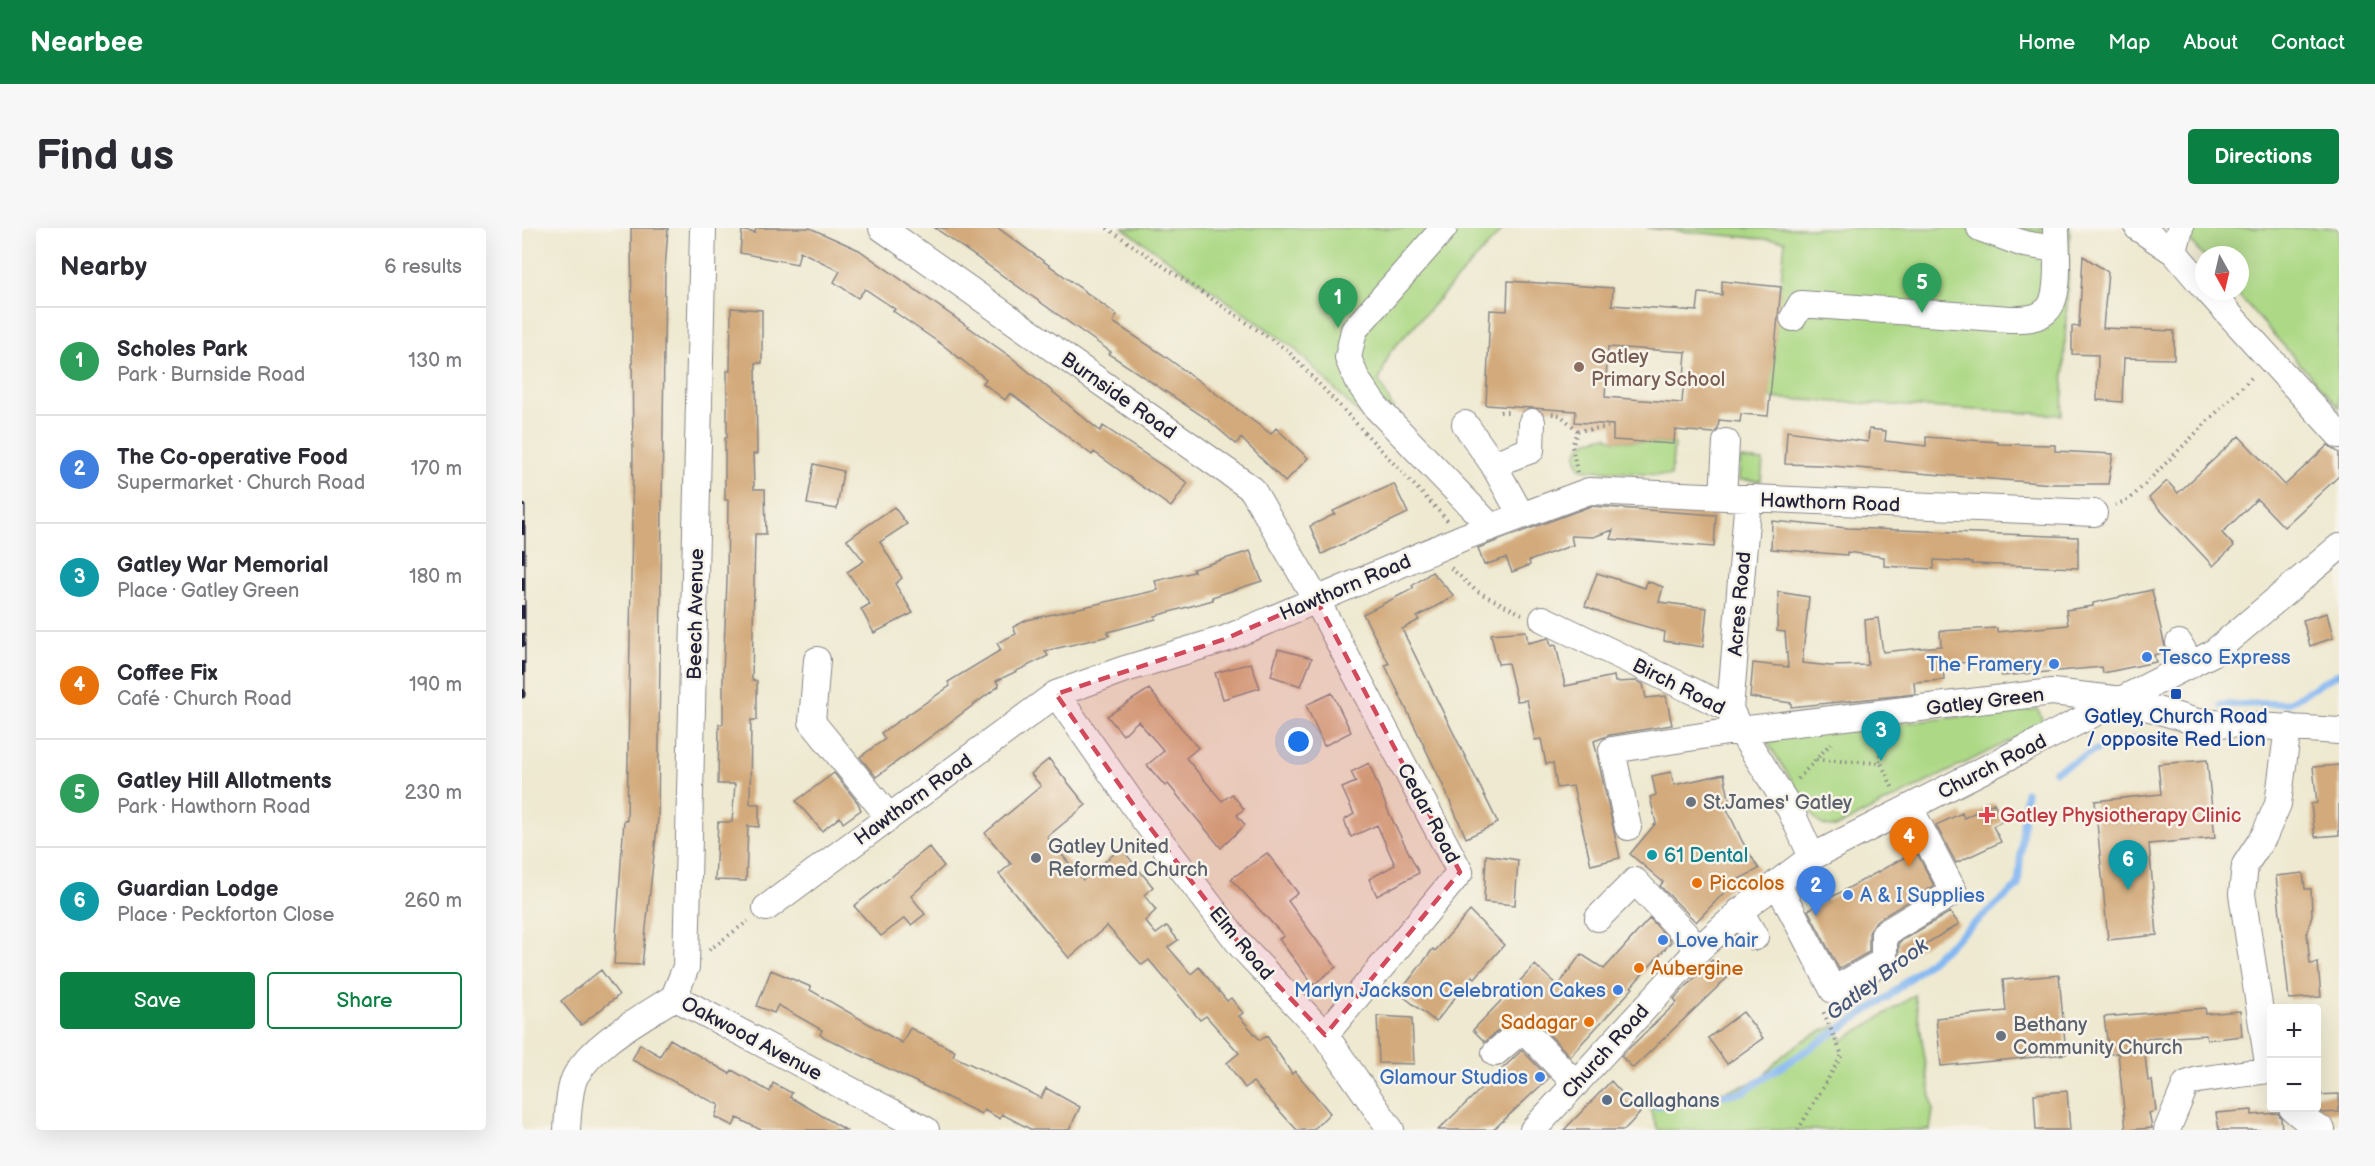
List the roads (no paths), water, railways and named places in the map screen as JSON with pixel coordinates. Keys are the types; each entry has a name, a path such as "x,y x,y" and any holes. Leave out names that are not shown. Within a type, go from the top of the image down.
{"street":[{"name":"Beech Avenue","path":"674,997 686,967 703,228"},
{"name":"Burnside Road","path":"882,228 1252,489 1316,599"},
{"path":"1444,228 1354,330 1348,358 1357,380 1376,406 1491,527"},
{"path":"1793,318 1801,304 2010,319 2027,319 2046,311 2053,303 2056,288 2056,239 2024,244 1980,228"},
{"path":"2138,228 2177,240 2195,271"},
{"path":"2216,300 2339,435"},
{"path":"1493,464 1531,450 1532,422"},
{"path":"1465,424 1493,464 1521,515"},
{"path":"1723,497 1726,442"},
{"name":"Hawthorn Road","path":"766,908 1056,694 1122,670 1225,639 1464,537 1584,492 2094,513"},
{"name":"Acres Road","path":"1735,720 1748,498"},
{"name":"Church Road","path":"1533,1130 1699,949 1740,911 1812,856 2123,700 2185,654 2213,653 2339,547"},
{"name":"Cedar Road","path":"1316,599 1460,872 1325,1035"},
{"name":"Birch Road","path":"1543,619 1735,720 1782,796 1812,856"},
{"path":"817,660 812,722 889,817"},
{"name":"Gatley Green","path":"1629,827 1612,750 1735,720 1852,717 2052,692 2123,700 2197,722 2339,731"},
{"name":"Elm Road","path":"1056,694 1142,817 1242,947 1325,1035 1390,1130"},
{"path":"2268,1058 2242,894 2245,865 2264,836 2278,804 2288,727"},
{"path":"1777,883 1833,990 1884,962 1884,934 1954,892 1906,809"},
{"path":"1598,918 1635,882 1699,949"},
{"path":"1740,911 1755,938"},
{"name":"Oakwood Avenue","path":"567,1130 568,1109 575,1076 597,1049 674,997 927,1130"},
{"path":"1495,1053 1523,1029 1576,1083"},
{"path":"2167,1130 2186,1084 2198,1080 2267,1074"},
{"path":"2298,1112 2312,1125 2322,1130"}],"waterway":[{"name":"Gatley Brook","path":"2221,705 2288,703 2339,673"},
{"name":"Gatley Brook","path":"2055,771 2100,748 2135,739 2176,738"},
{"name":"Gatley Brook","path":"1655,1106 1743,1092 1888,997 2018,886 2026,792"}],"railway":[{"path":"522,507 522,695"}],"place":[{"name":"Gatley Hill Allotments","path":"1922,313"},
{"name":"Scholes Park","path":"1338,328"},
{"name":"Gatley Primary School","path":"1579,367"},
{"name":"Tesco Express","path":"2147,657"},
{"name":"The Framery","path":"2054,664"},
{"name":"Gatley, Church Road / opposite Red Lion","path":"2176,694"},
{"name":"Gatley War Memorial","path":"1881,761"},
{"name":"St.James' Gatley","path":"1691,802"},
{"name":"Gatley Physiotherapy Clinic","path":"1987,815"},
{"name":"61 Dental","path":"1652,855"},
{"name":"Gatley United Reformed Church","path":"1036,858"},
{"name":"Coffee Fix","path":"1909,867"},
{"name":"Piccolos","path":"1697,883"},
{"name":"Guardian Lodge","path":"2128,890"},
{"name":"A & I Supplies","path":"1848,895"},
{"name":"The Co-operative Food","path":"1816,916"},
{"name":"Love hair","path":"1663,940"},
{"name":"Aubergine","path":"1639,968"},
{"name":"Marlyn Jackson Celebration Cakes","path":"1618,990"},
{"name":"Sadagar","path":"1589,1022"},
{"name":"Bethany Community Church","path":"2001,1036"},
{"name":"Glamour Studios","path":"1540,1077"},
{"name":"Callaghans","path":"1607,1100"}]}
